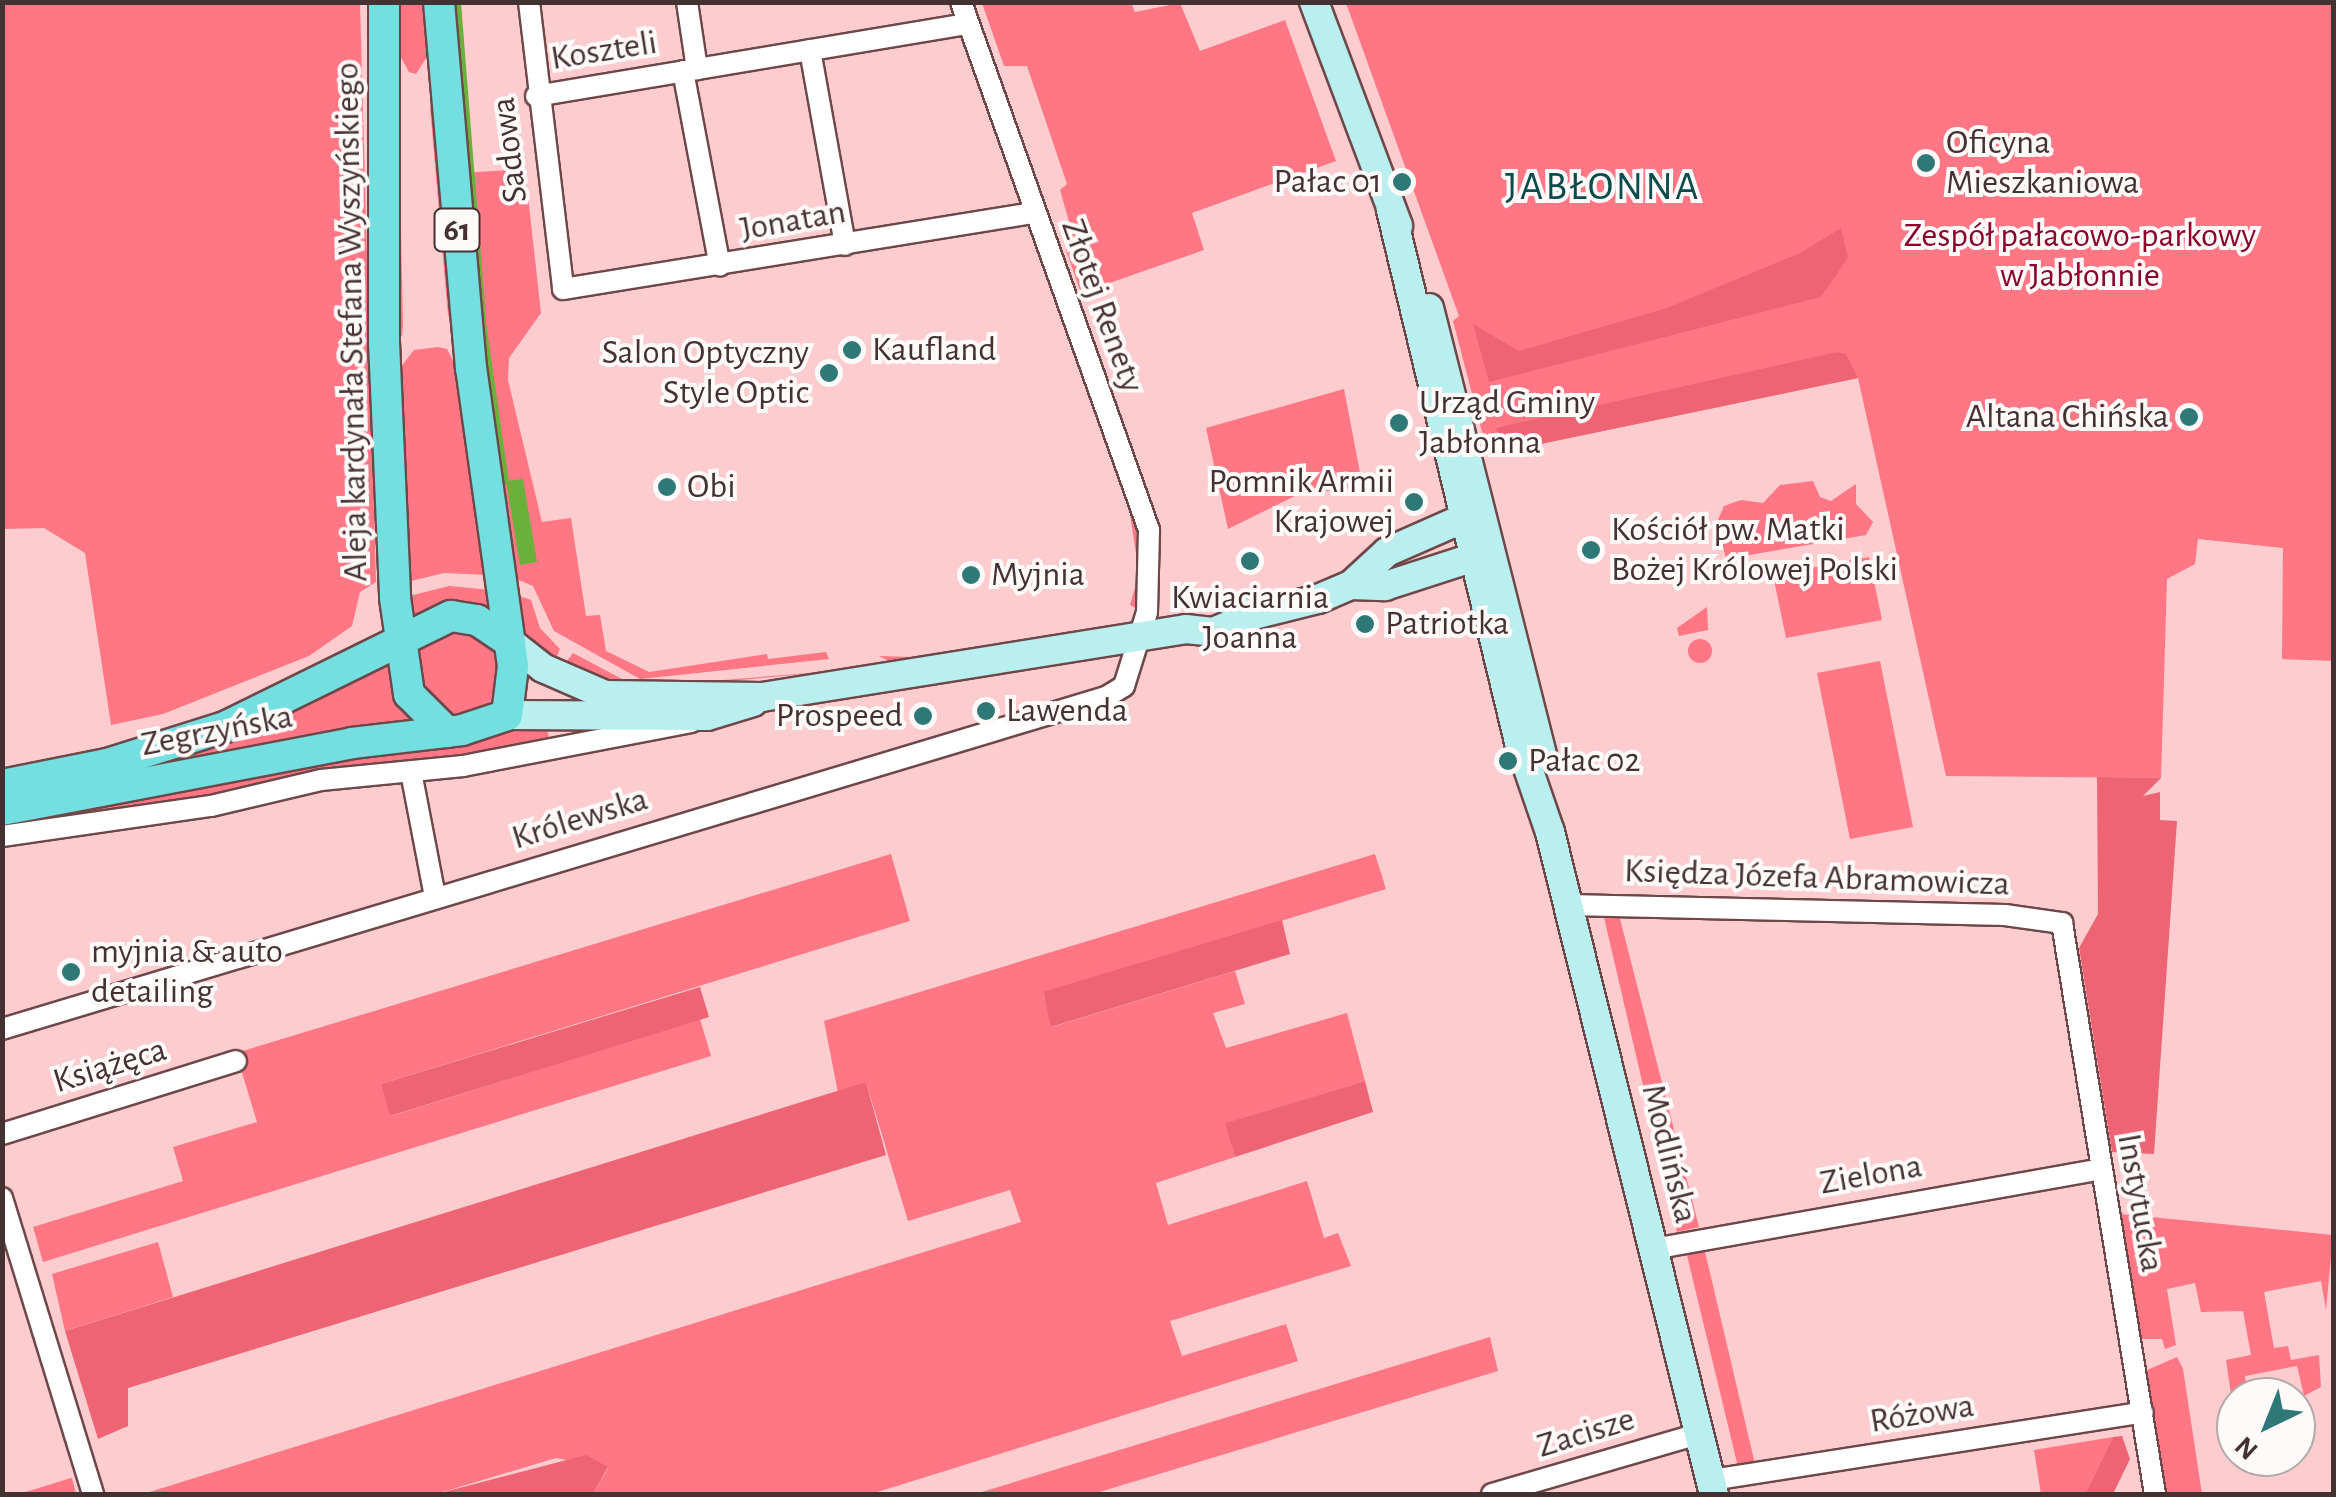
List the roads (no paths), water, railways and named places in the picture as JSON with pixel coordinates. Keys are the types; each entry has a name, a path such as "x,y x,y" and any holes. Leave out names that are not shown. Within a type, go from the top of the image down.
{"main road":[{"name":"Aleja kardynała Stefana Wyszyńskiego","path":"384,2 384,342 399,640"},
{"name":"61","path":"439,2 471,368 514,674 507,715"},
{"name":"Modlińska","path":"1314,2 1452,378 1525,765 1550,832 1569,905 1712,1487"},
{"name":"Modlińska","path":"1391,210 1464,518 1483,547"},
{"path":"1351,585 1387,552 1464,518"},
{"path":"762,697 707,716 507,715 447,732 408,694 399,640 463,616 510,642 554,674 605,696 762,697 1186,628 1213,632 1351,585 1386,586 1483,547"},
{"name":"Zegrzyńska","path":"2,786 107,764 225,727 399,640"},
{"name":"Zegrzyńska","path":"2,810 352,743 447,732"}],"street":[{"name":"Sadowa","path":"529,2 536,96 563,290"},
{"name":"Koszteli","path":"687,2 690,70 720,266"},
{"name":"Złotej Renety","path":"960,2 1149,530 1141,636"},
{"name":"Koszteli","path":"536,96 968,24"},
{"path":"810,50 845,245"},
{"name":"Jonatan","path":"563,290 1033,213"},
{"name":"Królewska","path":"2,1028 1124,686 1141,636"},
{"path":"2,836 211,806 321,780 410,772 666,730 707,716"},
{"path":"410,772 434,897"},
{"name":"Księdza Józefa Abramowicza","path":"1569,905 1986,914 2062,923"},
{"name":"Instytucka","path":"2062,923 2156,1494"},
{"name":"Książęca","path":"2,1134 236,1061"},
{"name":"Zielona","path":"1653,1249 2100,1170"},
{"path":"2,1198 92,1494"},
{"name":"Różowa","path":"1712,1487 2143,1412"},
{"name":"Zacisze","path":"1492,1494 1698,1434"}],"waterway":[{"path":"458,2 483,322 506,481"}],"place":[{"name":"Oficyna Mieszkaniowa","path":"1926,163"},
{"name":"Pałac 01","path":"1402,182"},
{"name":"Kaufland","path":"852,350"},
{"name":"Salon Optyczny Style Optic","path":"829,373"},
{"name":"Altana Chińska","path":"2189,417"},
{"name":"Urząd Gminy Jabłonna","path":"1399,423"},
{"name":"Obi","path":"667,487"},
{"name":"Pomnik Armii Krajowej","path":"1414,502"},
{"name":"Kościół pw. Matki Bożej Królowej Polski","path":"1591,550"},
{"name":"Kwiaciarnia Joanna","path":"1250,561"},
{"name":"Myjnia","path":"971,575"},
{"name":"Patriotka","path":"1365,624"},
{"name":"Lawenda","path":"986,711"},
{"name":"Prospeed","path":"923,716"},
{"name":"Pałac 02","path":"1508,761"},
{"name":"myjnia & auto detailing","path":"71,972"}],"district":[{"name":"JABŁONNA","path":"1603,187"}],"park label":[{"name":"Zespół pałacowo-parkowy w Jabłonnie","path":"2080,256"}]}
